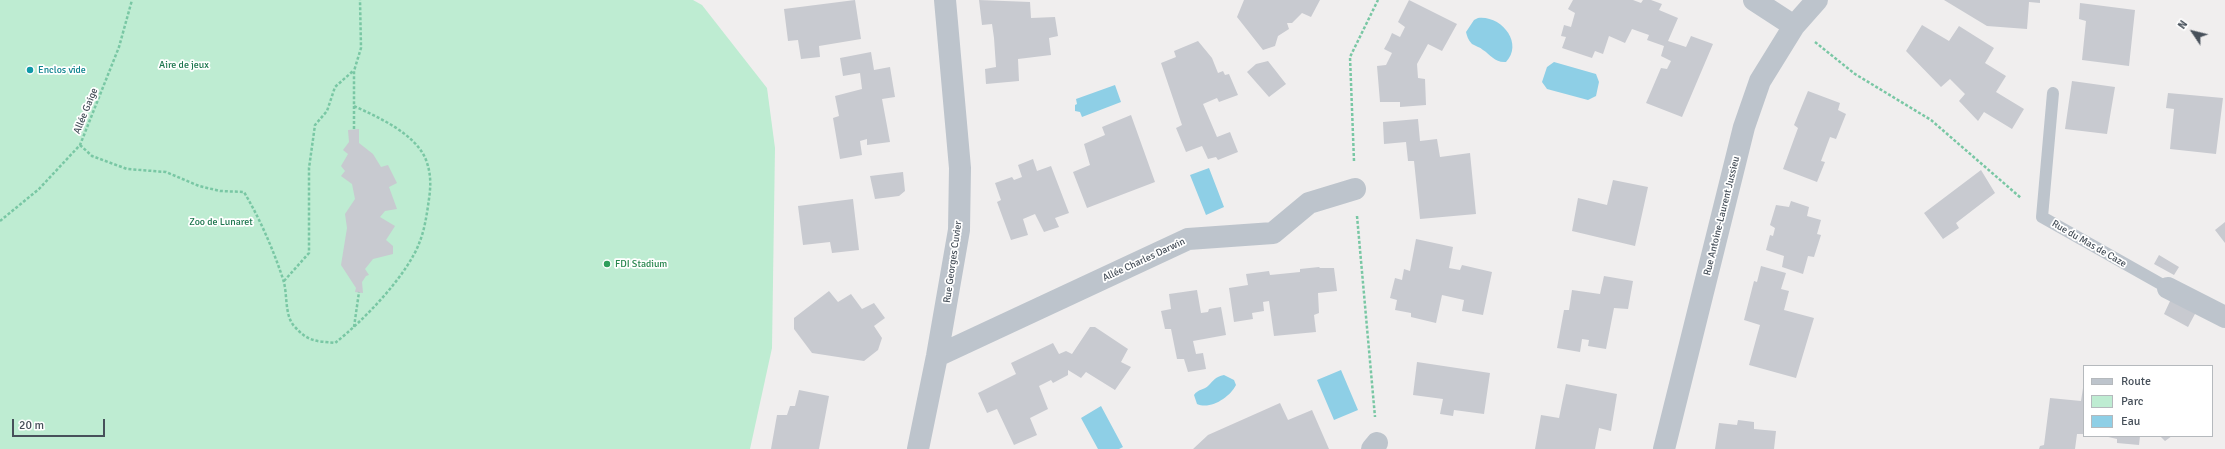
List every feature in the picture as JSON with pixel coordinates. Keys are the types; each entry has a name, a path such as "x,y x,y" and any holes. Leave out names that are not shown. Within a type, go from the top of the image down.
{"street":[{"name":"Rue Georges Cuvier","path":"918,449 937,356 959,230 960,168 945,0"},
{"path":"1754,0 1794,26"},
{"name":"Rue Antoine-Laurent Jussieu","path":"1664,449 1744,128 1760,81 1794,26 1817,0"},
{"name":"Allée Charles Darwin","path":"937,356 1188,239 1273,233 1309,203 1355,189"},
{"name":"Rue du Mas de Caze","path":"2168,288 2225,317"}],"lane":[{"name":"Rue du Mas de Caze","path":"2053,93 2042,217 2168,288"}],"path":[{"name":"Allée Gaige","path":"0,221 39,189 80,145 119,47 132,0"},
{"path":"354,129 354,71 361,48 360,0"},
{"path":"1375,446 1355,189 1350,57 1378,0"},
{"path":"1794,26 1855,74 1931,120 2042,217"},
{"path":"284,281 309,253 309,168 315,125 327,110 335,87 354,71"},
{"path":"80,145 92,156 127,169 166,172 199,186 220,191 244,192 258,215 284,281 286,305 294,326 310,341 335,343 354,328 403,270 420,241 427,212 431,180 426,159 407,135 354,106"},
{"path":"354,328 359,292"}],"green space":[{"path":"0,0 693,0 702,5 767,88 775,148 772,348 750,449 0,449"}],"water":[{"path":"1478,18 1487,18 1495,21 1507,32 1511,39 1512,47 1511,55 1506,62 1496,60 1482,49 1472,44 1470,41 1466,32 1474,20"},
{"path":"1554,62 1596,74 1599,82 1596,96 1588,100 1547,89 1542,82 1547,67"},
{"path":"1115,85 1121,102 1082,117 1080,112 1075,111 1075,105 1077,104 1076,99"},
{"path":"1209,168 1224,207 1206,215 1190,175"},
{"path":"1341,370 1358,410 1334,420 1317,380"},
{"path":"1224,375 1234,380 1236,385 1233,390 1225,398 1214,404 1197,404 1194,395 1217,378"},
{"path":"1101,406 1123,447 1119,449 1098,449 1081,418"}],"building":[{"path":"855,0 861,39 819,46 820,57 801,59 798,40 788,41 784,9"},
{"path":"979,0 1030,2 1031,18 1055,17 1058,36 1049,38 1051,55 1018,59 1019,81 986,84 985,69 996,67 994,38 992,24 982,25"},
{"path":"1244,0 1320,0 1311,17 1302,13 1292,23 1287,23 1289,29 1278,36 1275,46 1263,50 1237,17"},
{"path":"1409,0 1457,24 1442,51 1428,44 1417,64 1418,78 1425,79 1426,105 1400,107 1400,102 1380,102 1377,66 1386,65 1392,53 1384,49 1392,33 1400,37 1405,27 1398,22"},
{"path":"1573,0 1633,0 1641,3 1643,0 1651,0 1662,4 1659,10 1678,18 1668,41 1686,47 1691,36 1713,44 1682,117 1646,103 1661,68 1667,69 1671,61 1661,56 1664,46 1647,40 1649,35 1632,29 1625,43 1609,36 1603,54 1595,51 1592,58 1562,48 1566,37 1561,36 1564,25 1571,27 1575,13 1568,9"},
{"path":"1944,0 2040,0 2040,3 2029,2 2027,29 1987,26"},
{"path":"2080,3 2135,10 2129,66 2082,60 2086,21 2079,19"},
{"path":"1922,25 1949,41 1959,26 1994,48 1985,63 2006,76 1996,92 2024,109 2012,129 1984,112 1978,121 1959,101 1965,94 1950,79 1941,87 1906,51"},
{"path":"1198,41 1212,58 1218,73 1223,71 1225,75 1229,74 1238,95 1219,102 1217,98 1203,104 1217,137 1230,132 1238,152 1218,160 1216,157 1208,159 1202,146 1186,152 1176,128 1182,125 1161,63 1176,57 1174,51"},
{"path":"871,52 874,70 890,67 895,97 882,99 890,142 867,145 867,139 860,141 862,155 840,159 833,118 839,116 835,96 862,89 860,73 843,76 840,58"},
{"path":"1268,61 1286,84 1269,97 1247,72 1256,64"},
{"path":"2072,81 2115,87 2107,134 2065,129"},
{"path":"1808,91 1840,103 1838,110 1846,114 1836,139 1830,137 1821,161 1825,162 1817,182 1783,169 1798,128 1794,125"},
{"path":"2168,93 2223,98 2216,154 2170,149 2174,109 2166,108"},
{"path":"1131,115 1155,182 1087,208 1073,172 1090,165 1084,144 1105,135 1102,127"},
{"path":"1418,119 1420,141 1437,139 1440,157 1470,153 1476,214 1420,219 1414,161 1408,161 1406,142 1384,144 1383,122"},
{"path":"359,129 359,143 373,154 381,167 388,165 397,183 389,187 397,209 385,211 380,217 395,226 386,240 393,246 393,254 373,259 365,269 369,275 366,276 362,282 363,293 355,292 356,288 341,265 347,228 345,214 355,199 352,184 341,176 345,171 341,166 348,154 343,150 349,142 348,130"},
{"path":"1033,159 1037,171 1051,166 1069,213 1055,218 1059,227 1044,232 1035,214 1023,219 1028,235 1011,240 997,202 1001,200 995,183 1012,177 1014,180 1022,177 1018,165"},
{"path":"1981,170 1995,193 1956,223 1959,228 1943,239 1924,213"},
{"path":"903,172 905,191 899,196 875,199 870,176"},
{"path":"1613,180 1648,187 1635,246 1572,231 1578,198 1607,205"},
{"path":"853,199 859,250 832,253 830,242 803,245 798,206"},
{"path":"1791,201 1809,207 1807,216 1821,220 1817,234 1821,235 1814,257 1808,256 1803,274 1782,267 1784,256 1766,250 1770,235 1773,236 1775,228 1770,225 1776,205 1789,207"},
{"path":"2225,222 2225,243 2215,230"},
{"path":"1416,239 1453,247 1449,268 1460,270 1462,265 1492,272 1483,315 1462,311 1464,300 1442,295 1436,323 1411,317 1411,313 1395,310 1397,300 1390,298 1395,278 1402,280 1404,269 1410,271"},
{"path":"2159,255 2179,267 2174,275 2154,264"},
{"path":"1761,266 1786,273 1781,289 1789,291 1784,310 1814,318 1796,378 1749,365 1760,325 1744,320 1754,281 1757,282"},
{"path":"1319,267 1334,268 1337,291 1318,293 1319,313 1314,315 1316,332 1274,336 1269,301 1263,302 1264,311 1252,313 1253,319 1234,322 1229,288 1248,285 1246,274 1269,271 1270,275 1300,272 1300,269"},
{"path":"1604,276 1633,281 1628,309 1614,308 1606,349 1588,346 1589,340 1582,339 1580,352 1557,348 1564,310 1569,310 1572,290 1600,294"},
{"path":"1197,290 1201,313 1208,312 1209,309 1221,307 1226,335 1193,341 1196,354 1203,353 1206,369 1188,372 1184,359 1177,359 1171,329 1165,329 1161,311 1171,309 1169,294"},
{"path":"829,291 838,302 851,294 862,309 874,303 885,318 874,326 882,338 878,350 864,361 812,353 794,329 794,318"},
{"path":"2171,299 2196,312 2188,327 2164,314"},
{"path":"1090,327 1095,327 1128,349 1121,362 1131,367 1115,390 1086,372 1081,378 1068,370 1068,375 1053,383 1051,380 1039,386 1048,409 1030,418 1037,435 1014,445 997,409 987,413 978,393 1016,374 1011,363 1053,343 1059,354 1066,351 1072,354"},
{"path":"1417,362 1490,373 1484,414 1454,410 1453,416 1440,414 1443,399 1413,395"},
{"path":"1566,384 1617,394 1611,431 1599,428 1595,449 1535,449 1541,415 1559,418"},
{"path":"2083,388 2083,434 2077,434 2075,449 2039,449 2040,446 2044,445 2050,398 2081,401"},
{"path":"799,390 829,396 819,449 771,449 777,415 787,415 790,406 795,406"},
{"path":"1280,403 1288,420 1312,410 1329,449 1193,449 1208,435"},
{"path":"1738,420 1754,422 1754,429 1776,431 1774,449 1715,449 1719,423 1737,425"},
{"path":"2108,437 2140,437 2139,445 2117,443 2117,439"},
{"path":"2161,437 2171,437 2165,441"}],"place":[{"name":"Enclos vide","path":"30,70"},
{"name":"FDI Stadium","path":"607,264"}],"park label":[{"name":"Aire de jeux","path":"184,65"},
{"name":"Zoo de Lunaret","path":"221,222"}]}
